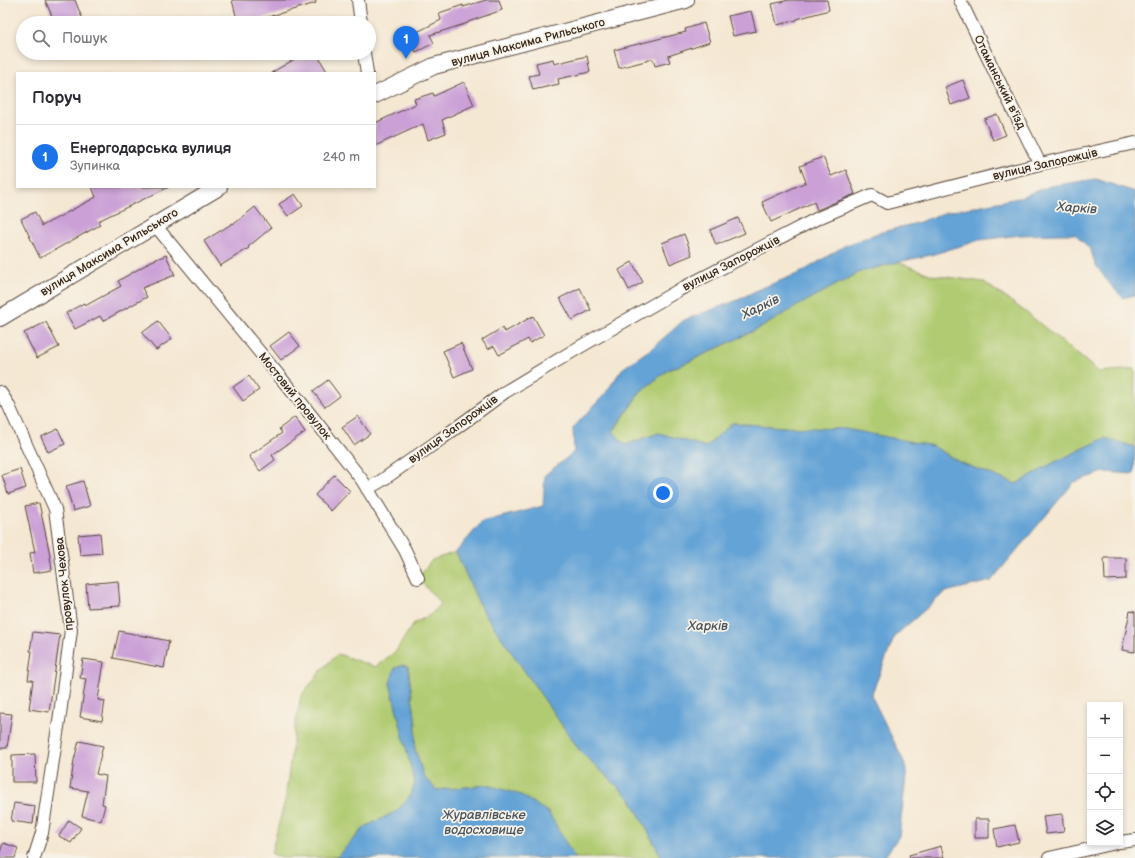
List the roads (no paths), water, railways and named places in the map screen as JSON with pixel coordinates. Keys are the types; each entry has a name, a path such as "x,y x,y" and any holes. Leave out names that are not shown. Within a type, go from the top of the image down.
{"main road":[{"name":"вулиця Максима Рильського","path":"376,95 434,66 686,0"},
{"name":"вулиця Максима Рильського","path":"0,318 217,188"}],"street":[{"path":"358,0 360,16"},
{"name":"Отаманський в'їзд","path":"960,0 1040,164"},
{"path":"365,60 367,72"},
{"name":"вулиця Запорожців","path":"367,488 441,439 505,392 571,352 679,290 818,218 872,195 887,202 1040,164 1135,143"},
{"name":"Мостовий провулок","path":"155,225 299,400 362,480 405,550 418,578"},
{"name":"провулок Чехова","path":"0,392 8,404 56,509 70,630 60,714 42,833 34,858"},
{"path":"1123,842 1135,840"},
{"path":"1049,858 1103,846"}],"water":[{"name":"Харків","path":"1096,179 1135,192 1135,295 1123,298 1108,282 1095,264 1091,250 1075,234 1021,235 980,240 931,255 860,272 764,326 668,370 641,391 613,431 625,445 659,433 706,447 732,423 782,427 846,429 933,446 959,462 1016,484 1053,463 1105,438 1135,447 1134,474 1104,472 1074,482 991,581 945,592 895,636 871,695 907,768 899,836 884,858 662,858 631,799 580,751 481,608 456,552 482,522 543,506 545,475 574,452 573,428 605,394 622,369 652,348 684,320 738,300 757,290 802,272 844,246 878,233 917,223 947,212 1018,198 1050,186"},
{"name":"Журавлівське водосховище","path":"403,665 408,667 416,724 415,749 424,777 437,790 488,785 521,795 549,813 576,858 334,858 337,857 365,827 397,811 409,798 415,784 390,683 395,668"}],"place":[{"name":"Енергодарська вулиця","path":"406,59"}]}
